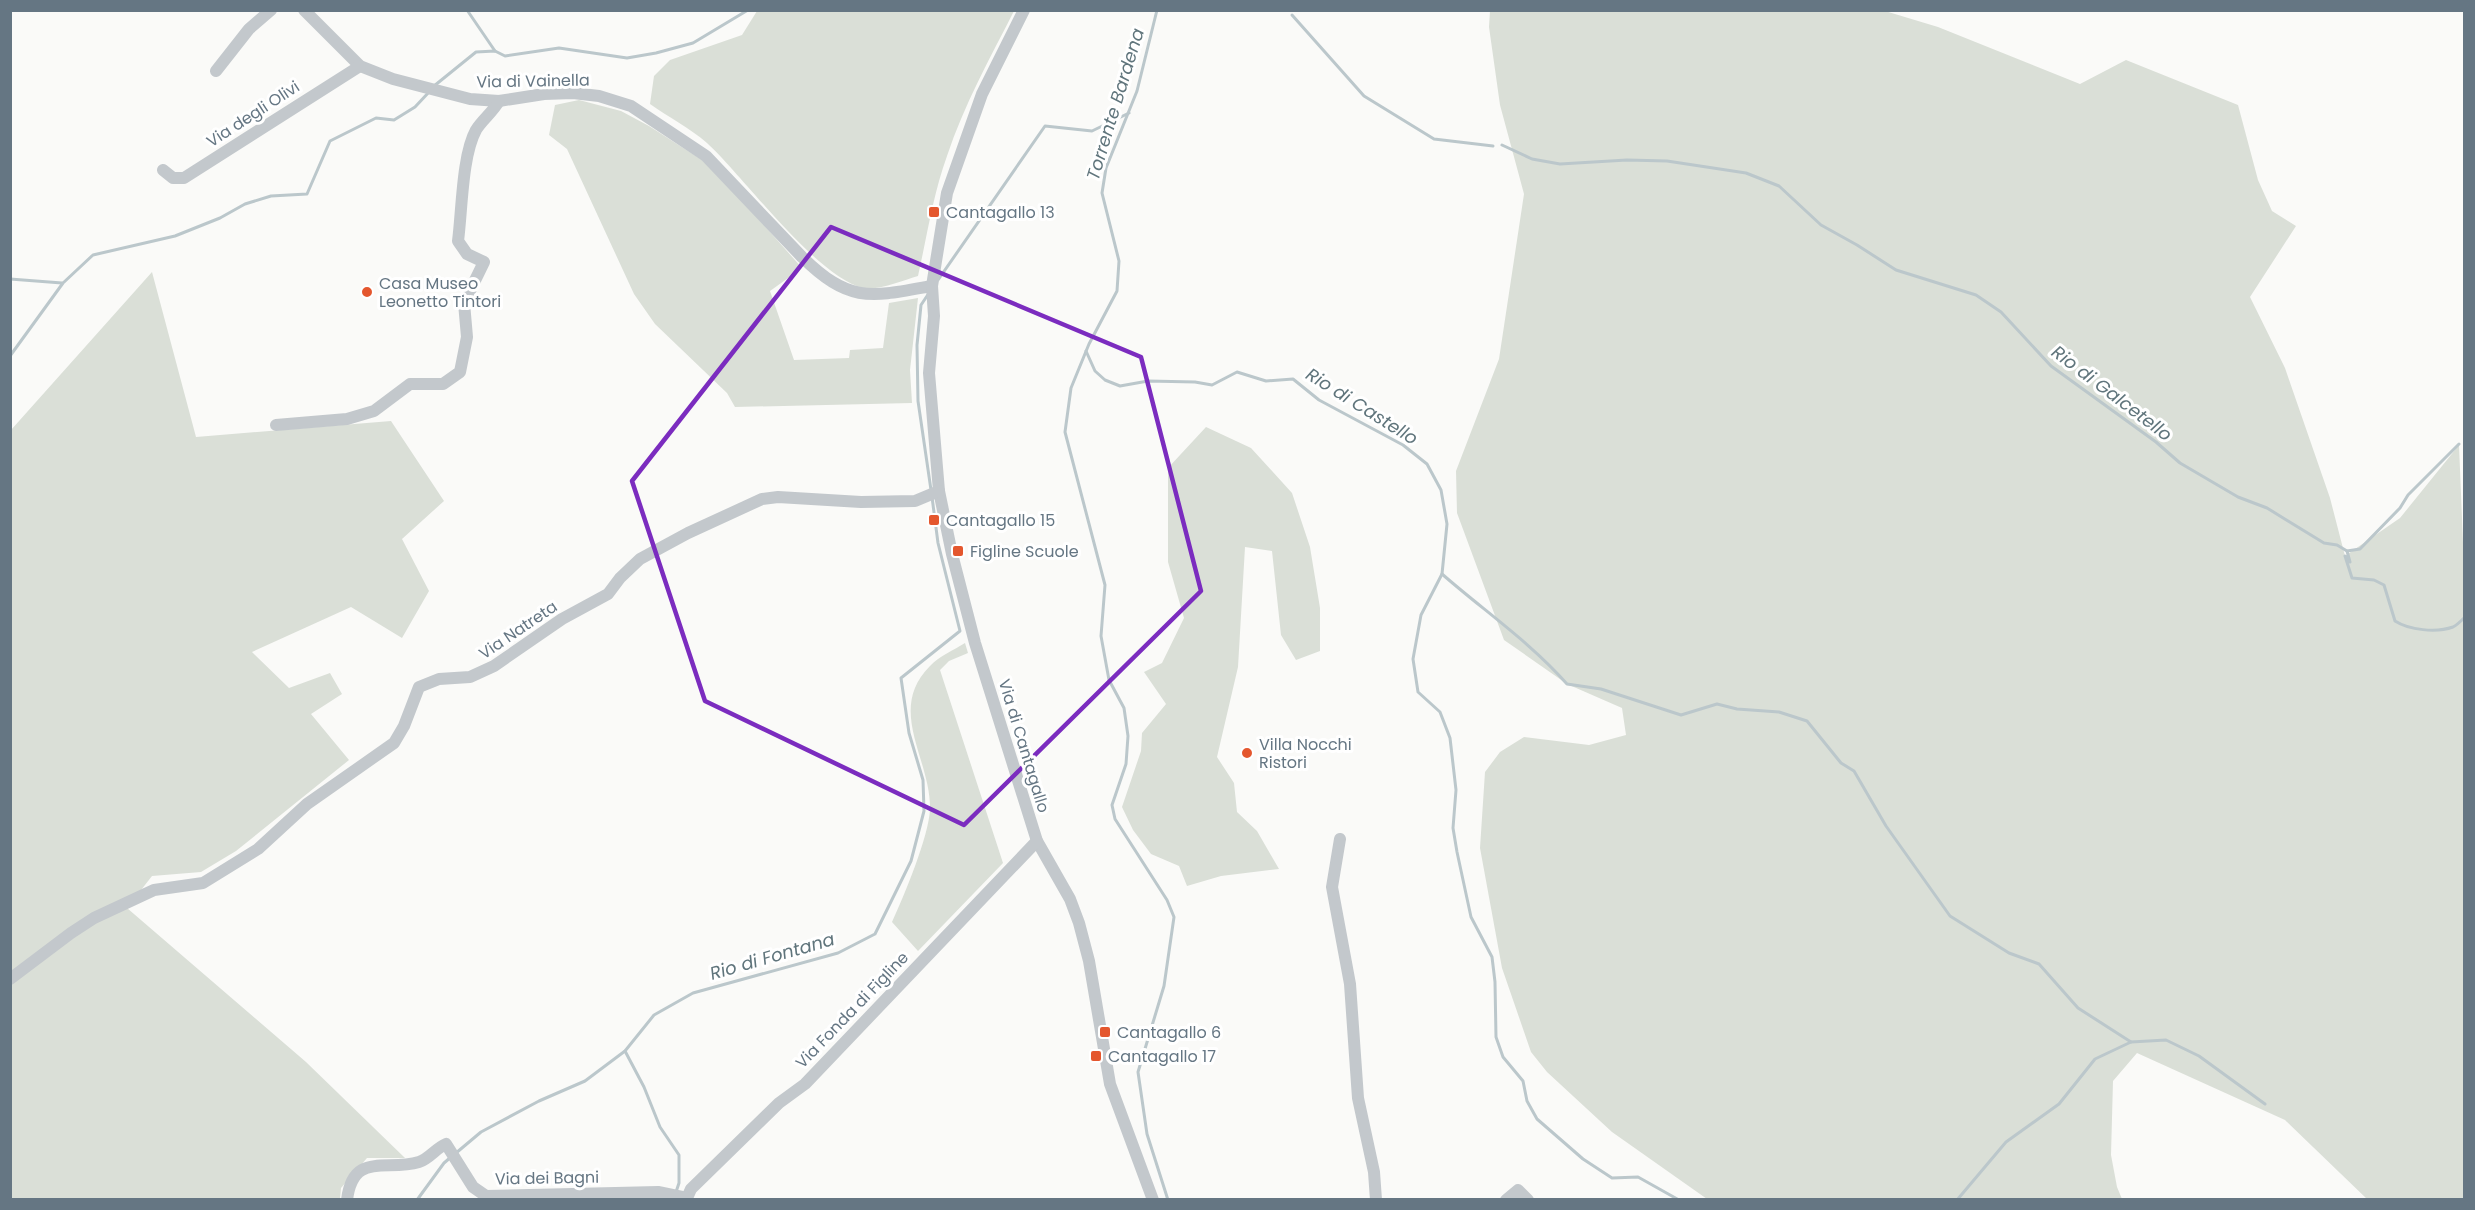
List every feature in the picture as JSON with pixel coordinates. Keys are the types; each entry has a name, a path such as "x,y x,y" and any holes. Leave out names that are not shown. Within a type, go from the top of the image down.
{"street":[{"path":"216,71 249,28 271,10"},
{"name":"Via di Vainella","path":"304,10 360,66 393,79 470,99 499,101 544,94 573,93 599,96 631,106 706,156 818,273 840,287 858,294 879,296 933,292"},
{"name":"Via di Cantagallo","path":"1024,10 982,94 949,184 933,292 929,373 939,492 975,643 1037,841 1070,899 1079,923 1089,961 1110,1084 1137,1151 1153,1200"},
{"name":"Via degli Olivi","path":"163,170 173,178 184,178 360,66"},
{"path":"276,425 347,419 374,411 410,384 443,384 460,372 466,337 464,303 484,262 467,254 458,241 468,148 477,128 492,113 499,101"},
{"name":"Via Natreta","path":"10,979 94,918 154,890 203,883 258,849 306,804 394,743 404,726 419,687 439,679 470,677 494,666 562,619 608,594 620,578 640,560 688,533 762,499 778,497 915,501 939,492"},
{"path":"1340,839 1332,887 1350,984 1358,1098 1374,1172 1376,1200"},
{"name":"Via Fonda di Figline","path":"687,1199 691,1189 779,1102 805,1084 1037,841"},
{"name":"Via dei Bagni","path":"347,1200 354,1175 368,1166 403,1166 423,1161 446,1144 473,1187 486,1196 658,1192 687,1199"},
{"path":"1506,1200 1518,1190 1528,1200"}],"highlighted area":[{"path":"831,227 1141,357 1201,591 964,825 705,701 632,481"}],"shaded area":[{"path":"757,11 1014,11 978,82 954,137 938,186 918,276 870,289 846,281 804,247 707,143 650,104 654,76 670,60 742,35"},
{"path":"1490,11 1885,11 1938,27 2080,84 2126,60 2238,105 2258,180 2272,211 2296,226 2250,297 2285,368 2330,498 2345,556 2400,518 2459,445 2464,567 2464,1199 2367,1199 2285,1120 2137,1053 2113,1081 2111,1155 2117,1187 2122,1199 1707,1199 1612,1132 1547,1072 1531,1052 1502,968 1480,848 1485,772 1500,752 1524,737 1589,745 1626,735 1622,708 1567,684 1504,640 1457,513 1456,471 1499,359 1524,194 1500,105 1489,27"},
{"path":"579,100 621,111 702,160 802,268 770,291 794,360 849,358 850,350 883,348 889,303 918,298 910,370 912,403 735,407 727,393 655,324 634,294 567,149 549,135 555,105"},
{"path":"152,272 196,437 391,421 444,501 402,539 429,591 402,638 351,607 252,652 289,688 330,673 342,694 311,714 349,760 236,851 201,872 152,876 127,908 306,1062 405,1158 367,1158 341,1188 340,1199 11,1200 11,430"},
{"path":"1206,427 1251,448 1292,493 1310,547 1320,608 1320,651 1296,660 1281,635 1272,551 1245,547 1238,667 1217,757 1234,783 1237,812 1257,831 1279,869 1221,876 1187,886 1179,866 1151,854 1133,830 1122,807 1141,751 1142,733 1166,704 1144,672 1162,663 1184,618 1168,562 1168,468"},
{"path":"965,643 968,653 949,661 940,670 1003,863 918,951 892,922 921,850 929,821 928,790 911,717 912,700 917,683 930,666"}],"waterway":[{"path":"467,10 495,51"},
{"path":"434,86 476,52 495,51 505,56 559,48 627,58 693,43 748,10"},
{"name":"Torrente Bardena","path":"1157,10 1137,91 1106,168 1102,193 1119,261 1117,291 1089,344 1071,388 1065,432 1105,585 1101,636 1109,680 1124,708 1128,736 1126,764 1112,805 1115,819 1167,900 1174,917 1164,986 1138,1072 1147,1134 1168,1200"},
{"name":"Rio di Galcetello","path":"1292,15 1364,96 1434,139 1493,146"},
{"path":"10,356 63,283 93,255 175,236 220,218 245,204 271,196 307,194 330,141 376,118 394,120 415,107 430,91"},
{"name":"Rio di Fontana","path":"938,280 1045,126 1092,131 1129,113"},
{"name":"Rio di Galcetello","path":"1502,145 1532,159 1560,164 1627,160 1667,161 1746,173 1779,186 1821,225 1896,270 1976,295 2001,312 2051,366 2156,442 2180,463 2238,497 2267,508 2324,543 2337,545 2347,551 2350,562 2345,556 2352,578 2374,580 2384,585 2395,621 2415,628 2439,630 2453,627 2464,618"},
{"path":"10,279 62,283"},
{"name":"Rio di Fontana","path":"929,293 921,305 917,345 918,401 931,490"},
{"name":"Rio di Castello","path":"1086,351 1095,371 1105,380 1120,386 1148,381 1195,382 1212,385 1237,372 1266,381 1293,379 1319,400 1403,445 1427,464 1441,490 1447,524 1442,574 1421,615 1413,659 1418,692 1440,712 1450,738 1456,790 1453,828 1471,917 1492,957 1496,1037 1503,1057 1523,1081 1527,1101 1537,1119 1583,1159 1612,1178 1638,1177 1679,1200"},
{"name":"Rio di Galcetello","path":"2347,551 2360,549 2400,508 2408,495 2459,444"},
{"name":"Rio di Fontana","path":"456,1153 481,1132 539,1101 585,1081 625,1051 654,1015 693,993 838,953 875,934 911,861 924,811 923,780 909,733 901,678 960,631 938,543 932,497"},
{"path":"1442,574 1522,640 1567,684 1601,689 1681,715 1717,704 1737,709 1779,712 1807,721 1841,763 1854,771 1886,826 1950,916 2009,953 2039,964 2078,1008 2131,1042"},
{"path":"1957,1200 2006,1142 2059,1104 2095,1059 2131,1042 2166,1040 2199,1056 2265,1104"},
{"path":"625,1051 644,1087 660,1127 679,1155 679,1183 676,1192"},
{"name":"Rio di Fontana","path":"417,1200 451,1157"}],"place":[{"name":"Cantagallo 13","path":"934,212"},
{"name":"Casa Museo Leonetto Tintori","path":"367,292"},
{"name":"Cantagallo 15","path":"934,520"},
{"name":"Figline Scuole","path":"958,551"},
{"name":"Villa Nocchi Ristori","path":"1247,753"},
{"name":"Cantagallo 6","path":"1105,1032"},
{"name":"Cantagallo 17","path":"1096,1056"}]}
